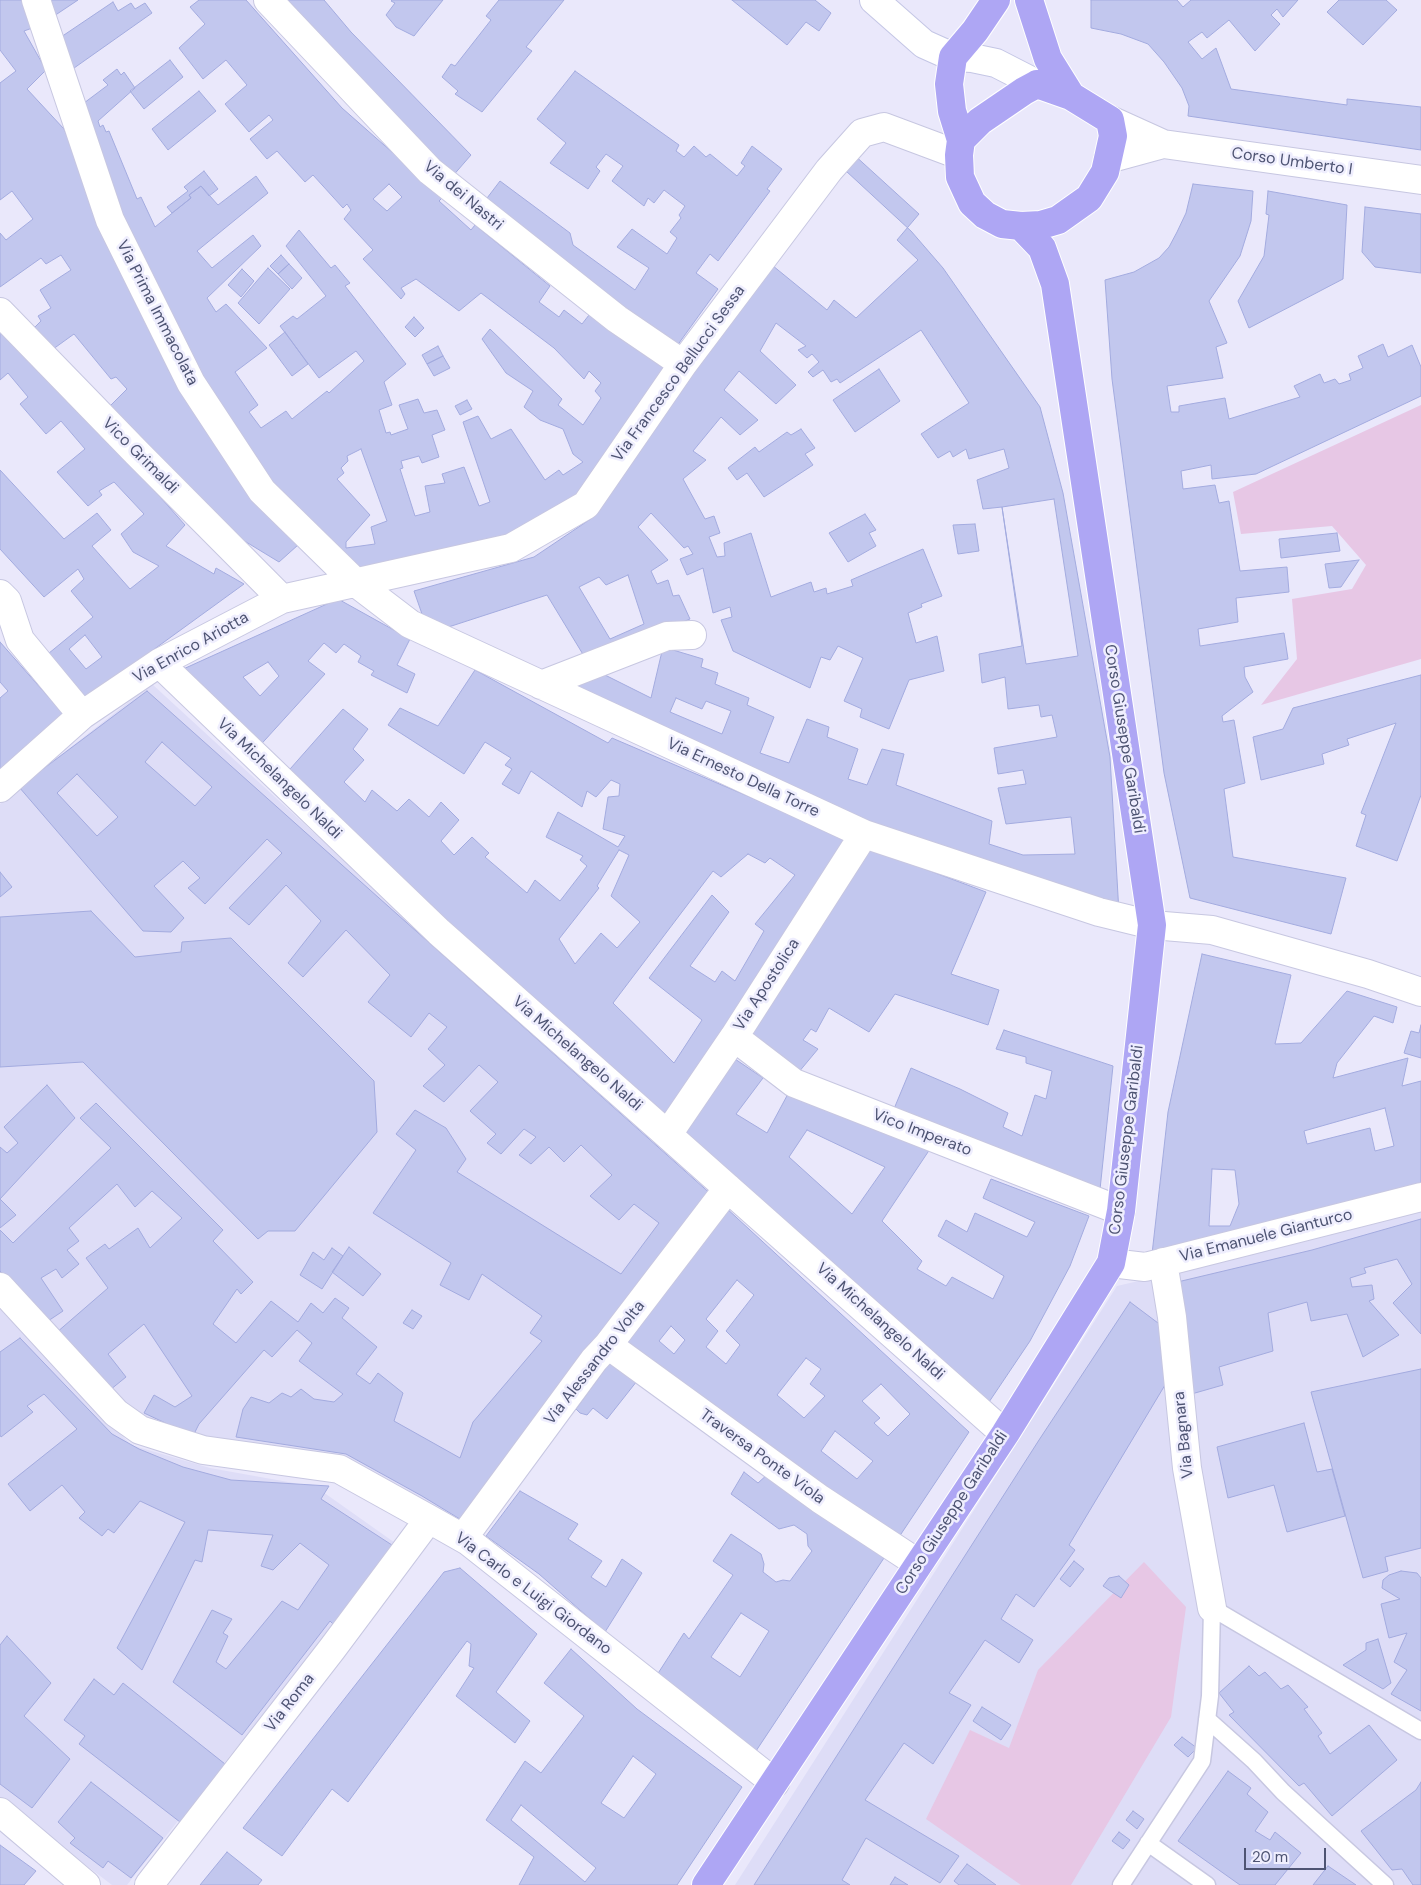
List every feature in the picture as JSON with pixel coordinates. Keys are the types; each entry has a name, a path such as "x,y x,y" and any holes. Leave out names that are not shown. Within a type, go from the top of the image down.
{"main road":[{"path":"960,148 980,121 1024,91 1038,84 1071,96 1092,107 1110,120 1113,136 1105,172 1088,198 1058,220 1041,225 1020,226 1002,224 984,215 972,203 960,178 960,148 952,111 949,84 953,57 975,31 996,0"},
{"path":"1029,0 1048,59 1071,96"},
{"name":"Corso Giuseppe Garibaldi","path":"1055,284 1061,243 1071,211"},
{"name":"Corso Giuseppe Garibaldi","path":"706,1885 1005,1434 1111,1262 1121,1211 1152,925 1055,284 1042,248 1020,226"}],"street":[{"name":"Via Prima Immacolata","path":"36,0 110,220 191,383 262,491 355,582"},
{"name":"Via dei Nastri","path":"268,0 430,171 617,319 683,364"},
{"path":"882,7 924,44 953,57 972,58 996,63 1038,84"},
{"name":"Corso Umberto I","path":"1110,120 1163,144 1421,180"},
{"name":"Via Francesco Bellucci Sessa","path":"355,582 511,548 586,505 683,364 829,170 862,133 884,127 960,148"},
{"name":"Corso Umberto I","path":"1108,159 1163,144"},
{"name":"Vico Grimaldi","path":"0,312 282,599"},
{"name":"Via Enrico Ariotta","path":"0,788 82,716 158,663 282,599 355,582"},
{"name":"Via Ernesto Della Torre","path":"355,582 410,624 864,834 1099,912 1152,925 1212,930 1368,974 1421,992"},
{"path":"0,594 6,601 20,640 82,716"},
{"path":"541,685 667,636 692,635"},
{"name":"Via Michelangelo Naldi","path":"158,663 439,932 1005,1434"},
{"name":"Via Apostolica","path":"668,1134 734,1037 864,834"},
{"name":"Vico Imperato","path":"734,1037 794,1083 1121,1211"},
{"name":"Via Alessandro Volta","path":"463,1538 594,1360 608,1346 728,1188"},
{"name":"Via Emanuele Gianturco","path":"1111,1262 1145,1266 1421,1197"},
{"name":"Via Bagnara","path":"1163,1262 1172,1317 1187,1468 1212,1608"},
{"name":"Via Carlo e Luigi Giordano","path":"0,1287 116,1414 140,1430 203,1450 339,1469 429,1519 463,1538 775,1783"},
{"name":"Traversa Ponte Viola","path":"608,1346 820,1500 919,1564"},
{"name":"Via Roma","path":"149,1885 332,1649 429,1519"},
{"path":"0,1812 86,1885"}],"lane":[{"path":"1121,1885 1202,1761 1210,1696 1212,1608 1421,1730"},
{"path":"1207,1719 1254,1761 1282,1792 1385,1885"},
{"path":"1148,1843 1206,1885"}],"shaded area":[{"path":"1421,405 1421,659 1261,705 1297,659 1292,599 1352,589 1366,565 1332,526 1241,534 1233,492"},
{"path":"152,684 708,1195 461,1525 370,1475 181,1435 135,1420 72,1359 0,1273 0,804"},
{"path":"1421,1206 1421,1885 735,1885 1117,1286 1190,1269"},
{"path":"0,1309 131,1445 210,1468 316,1487 398,1545 127,1885 112,1885 0,1800"},
{"path":"1144,1562 1186,1607 1171,1717 1071,1885 1021,1885 926,1819 970,1730 1009,1748 1038,1670"}],"building":[{"path":"0,0 23,0 35,27 24,31 46,70 27,89 64,129 104,222 137,292 131,294 164,345 171,368 168,369 223,452 298,545 279,562 187,506 105,411 127,389 116,377 111,379 74,334 49,352 32,330 41,321 38,316 51,308 40,290 71,270 61,255 46,264 41,258 0,287 0,233 6,240 33,219 12,191 0,200 0,83 16,71 0,50"},
{"path":"43,0 78,0 51,18"},
{"path":"199,0 246,0 342,108 443,197 439,201 471,230 475,225 550,286 539,302 559,317 564,310 582,324 589,315 673,369 577,503 504,541 345,571 274,494 161,310 76,109 108,85 103,80 117,69 121,75 124,72 135,88 98,121 100,127 103,125 106,132 109,131 137,199 141,197 155,227 191,198 189,195 201,186 218,205 256,176 268,193 197,251 212,268 253,235 261,246 207,298 216,312 226,304 267,348 235,372 258,405 249,412 261,428 286,411 292,419 327,391 329,393 364,361 356,351 319,378 280,326 293,316 297,319 326,296 286,246 299,230 331,268 335,265 350,283 345,286 406,364 384,382 392,405 379,410 386,433 390,432 391,435 408,429 399,405 418,399 424,413 437,410 445,430 432,435 439,457 422,463 419,456 401,461 403,468 400,469 415,516 430,512 425,486 445,483 442,474 464,467 479,506 490,502 463,422 478,416 491,439 511,429 545,480 559,470 563,475 583,462 573,454 563,429 540,420 524,407 533,391 506,373 482,339 490,329 562,399 558,405 583,425 601,398 595,391 601,383 589,371 584,379 554,348 481,293 459,311 416,279 401,288 405,294 401,299 363,259 373,250 344,219 351,210 347,204 343,208 313,175 305,182 277,151 267,159 250,139 273,120 269,115 249,132 225,104 247,85 226,60 203,79 179,48 205,24 190,7","holes":["389,184 402,197 387,211 373,199","361,449 387,521 371,527 375,544 346,548 346,542 370,515 337,479 344,473 341,468 348,461 347,456"]},
{"path":"283,0 324,0 351,32 471,155 451,178"},
{"path":"392,0 443,0 414,36 396,27 386,15 395,3"},
{"path":"499,0 564,0 526,47 532,51 482,112 455,94 458,91 442,77 451,64 455,66 491,20 486,16"},
{"path":"732,0 815,0 831,13 819,31 806,22 787,45"},
{"path":"1091,0 1177,0 1183,7 1191,0 1298,0 1283,17 1277,9 1271,15 1280,24 1255,51 1229,20 1207,38 1202,32 1188,42 1202,59 1216,48 1231,89 1347,105 1347,99 1421,107 1421,150 1188,116 1189,106 1182,88 1164,62 1148,44 1121,34 1091,28"},
{"path":"1339,0 1386,0 1397,10 1363,45 1327,12"},
{"path":"113,2 118,11 131,3 135,9 145,3 152,13 67,73 61,37"},
{"path":"170,60 183,77 144,109 130,91"},
{"path":"575,71 679,145 676,151 684,157 694,146 706,157 710,154 737,176 745,166 741,163 752,146 782,169 767,189 770,191 718,261 710,254 696,273 718,289 674,350 481,206 500,181 570,233 573,245 635,290 649,268 617,247 632,229 667,254 677,238 670,232 681,218 679,215 685,206 664,190 654,203 648,198 644,206 612,181 623,166 606,154 596,167 600,171 588,189 550,163 566,143 537,119"},
{"path":"199,91 216,111 168,150 152,129"},
{"path":"852,153 919,214 897,240 918,260 856,318 834,300 827,310 767,261"},
{"path":"204,171 218,189 209,196 201,186 189,195 191,198 172,213 167,207 188,191 184,187"},
{"path":"846,171 911,231 943,268 1040,407 1063,493 1110,757 1119,913 884,830 564,687 597,671 651,698 663,647 703,659 701,667 718,673 715,684 749,698 747,705 774,717 760,753 789,763 807,719 829,727 827,737 858,749 848,779 867,785 882,749 904,754 896,785 992,821 989,844 1023,855 1075,854 1071,817 1006,824 998,788 1026,784 1023,770 998,774 994,748 1057,737 1052,715 1041,717 1039,705 1008,709 1005,677 982,683 979,654 1022,646 1002,507 983,509 977,480 1009,468 1004,449 969,459 966,449 953,457 950,451 938,458 921,434 969,403 921,330 840,383 837,379 831,382 823,370 813,377 808,372 819,362 812,354 807,358 798,350 806,346 776,323 760,351 796,385 776,404 739,371 724,390 758,420 740,435 721,417 693,451 706,460 683,479 705,519 714,516 720,533 709,537 717,557 725,556 724,543 751,533 771,597 811,582 814,592 826,588 827,594 853,586 851,580 923,549 942,596 921,604 922,607 908,613 916,643 937,636 944,671 909,680 889,729 860,717 862,709 844,701 863,658 838,646 830,660 821,657 810,688 733,651 721,620 732,617 730,607 713,613 703,568 687,575 680,559 693,554 688,546 684,548 651,513 638,527 668,560 651,571 657,584 668,580 673,596 679,595 690,619 587,661 547,595 433,632 412,616 422,614 414,591 534,557 592,518 692,363 758,276","holes":["628,575 644,624 610,639 579,587 599,577 606,585","676,698 702,709 706,701 731,711 722,734 670,712"]},
{"path":"1193,184 1253,191 1251,221 1240,256 1209,301 1227,343 1216,347 1223,378 1167,386 1171,412 1179,412 1179,406 1225,398 1229,419 1300,397 1294,386 1320,374 1324,383 1335,379 1339,384 1351,380 1349,374 1363,368 1358,356 1383,344 1388,357 1412,345 1421,367 1421,396 1256,474 1212,479 1211,465 1181,471 1183,489 1215,485 1219,503 1229,501 1240,571 1287,567 1289,592 1236,598 1238,622 1198,629 1200,646 1284,633 1288,659 1244,667 1245,677 1253,692 1222,716 1223,722 1234,720 1245,783 1224,789 1233,857 1346,878 1331,934 1190,898 1164,773 1112,379 1105,280 1134,272 1159,258 1169,247 1186,213"},
{"path":"1268,191 1347,205 1343,279 1249,328 1238,301 1264,256 1269,215 1266,214"},
{"path":"1365,207 1421,214 1421,273 1375,267 1362,252"},
{"path":"281,255 289,264 278,274 270,266"},
{"path":"289,264 302,278 292,289 278,274"},
{"path":"268,268 290,289 259,324 238,303"},
{"path":"242,269 254,281 241,297 228,285"},
{"path":"414,317 424,328 415,337 405,327"},
{"path":"0,322 65,390 185,525 166,546 214,574 216,568 244,584 80,703 43,658 93,617 71,591 84,579 78,569 44,597 0,549 0,470 64,539 97,513 111,530 92,546 130,589 159,566 133,552 121,534 144,514 114,482 99,491 102,495 88,506 57,472 85,449 61,421 46,434 20,404 28,397 8,373 0,380","holes":["85,635 102,657 86,669 69,649"]},
{"path":"285,332 308,364 292,376 269,345"},
{"path":"438,346 443,356 427,364 422,355"},
{"path":"443,356 450,368 434,376 427,364"},
{"path":"879,369 900,401 855,432 833,400"},
{"path":"467,400 472,409 460,415 455,406"},
{"path":"801,429 815,448 805,454 813,465 764,497 747,473 737,480 728,468 755,447 759,452 787,432 791,435"},
{"path":"1054,499 1078,656 1026,664 1002,507"},
{"path":"865,514 876,530 869,533 876,546 848,562 829,533"},
{"path":"975,524 979,551 958,554 953,525"},
{"path":"1337,533 1340,551 1281,558 1279,539"},
{"path":"1359,560 1341,587 1329,588 1325,564"},
{"path":"338,599 410,639 397,665 415,674 407,693 371,675 374,671 358,662 361,656 344,644 336,653 324,643 308,661 325,674 255,751 170,675","holes":["268,662 279,676 260,696 243,677"]},
{"path":"0,642 66,717 0,773 0,698 8,691 0,682"},
{"path":"475,670 608,743 612,738 848,839 669,1118 283,777 343,709 368,729 353,749 364,760 344,782 365,802 372,790 397,811 409,799 429,817 441,802 459,820 441,841 454,855 472,837 489,853 485,857 527,893 535,880 560,901 587,866 580,860 583,856 546,837 558,812 618,847 625,836 603,829 608,797 619,796 620,784 611,780 596,797 587,791 582,807 531,771 519,794 502,784 512,769 505,765 511,758 485,742 464,774 388,725 400,708 438,726","holes":["619,850 629,855 611,896 640,922 617,948 601,933 575,964 559,939 599,888 597,886","748,854 765,863 770,858 795,875 755,924 764,931 735,981 722,971 715,982 690,966 729,912 712,895 649,978 702,1020 674,1063 613,1003 713,871 721,877"]},
{"path":"1421,675 1421,795 1397,861 1356,846 1366,815 1361,813 1396,723 1347,739 1349,745 1322,754 1324,764 1261,780 1253,737 1283,729 1293,708"},
{"path":"147,691 713,1196 468,1524 346,1454 236,1437 243,1409 251,1397 269,1403 282,1393 291,1397 301,1389 314,1399 334,1402 343,1394 299,1361 312,1343 297,1330 272,1357 264,1350 199,1424 193,1436 144,1413 154,1395 175,1407 192,1396 144,1324 108,1354 126,1377 110,1390 56,1333 108,1288 86,1258 105,1244 109,1249 138,1228 150,1248 182,1218 152,1191 135,1207 117,1184 69,1228 79,1241 67,1250 79,1264 62,1278 56,1269 41,1278 63,1311 45,1323 0,1271 0,1230 13,1243 111,1148 80,1118 96,1103 223,1230 213,1241 253,1282 241,1294 237,1289 213,1324 236,1343 271,1301 298,1322 311,1303 323,1313 335,1298 349,1308 342,1318 377,1347 356,1374 370,1384 378,1373 403,1393 394,1421 460,1458 473,1422 542,1341 530,1333 542,1316 482,1274 469,1300 440,1285 451,1263 373,1213 416,1150 396,1134 415,1110 446,1128 466,1159 457,1172 621,1274 659,1223 634,1204 619,1220 590,1196 612,1175 581,1145 564,1162 549,1147 531,1164 519,1155 536,1137 524,1129 501,1154 487,1143 496,1134 470,1111 498,1082 479,1065 444,1102 423,1086 445,1065 428,1049 447,1027 429,1013 411,1037 368,1002 390,975 346,930 303,977 288,963 321,921 286,885 249,925 229,908 282,853 267,839 205,904 188,888 200,878 183,861 154,886 184,918 171,932 143,931 19,787","holes":["162,742 212,787 195,806 145,762","77,774 118,817 97,836 57,793"]},
{"path":"869,848 986,892 951,974 999,990 988,1025 895,994 869,1032 829,1008 816,1032 811,1029 803,1040 818,1049 798,1073 744,1038"},
{"path":"0,872 12,887 0,897"},
{"path":"91,911 135,957 181,952 182,942 231,938 374,1081 377,1132 295,1231 268,1231 258,1239 83,1062 0,1067 0,917"},
{"path":"1202,954 1291,975 1275,1044 1301,1043 1347,991 1397,1007 1393,1023 1374,1016 1337,1063 1333,1078 1408,1058 1402,1086 1421,1081 1421,1184 1152,1254 1168,1112","holes":["1385,1108 1394,1146 1375,1151 1370,1128 1307,1144 1304,1131","1212,1169 1235,1170 1239,1204 1230,1226 1209,1226"]},
{"path":"1421,1025 1421,1058 1404,1053 1411,1031 1419,1033"},
{"path":"1004,1030 1113,1066 1099,1199 891,1116 911,1068 960,1089 1008,1113 1003,1127 1022,1136 1035,1095 1046,1099 1052,1071 1026,1063 1026,1057 996,1049"},
{"path":"735,1059 763,1078 736,1114 767,1133 789,1092 930,1149 882,1221 922,1261 917,1269 946,1286 952,1277 993,1299 1004,1276 938,1236 946,1220 967,1232 975,1213 1027,1237 1035,1222 983,1198 991,1179 1089,1216 1070,1266 1030,1341 987,1405 684,1135","holes":["807,1130 885,1167 852,1214 789,1157"]},
{"path":"47,1085 75,1118 0,1199 0,1147 7,1153 18,1143 4,1127"},
{"path":"0,1199 16,1215 0,1228"},
{"path":"724,1206 969,1432 897,1540 652,1362 607,1419 593,1408 587,1415 580,1413 576,1409","holes":["737,1280 754,1295 726,1331 740,1345 726,1364 706,1347 718,1331 706,1319","671,1326 685,1340 674,1354 659,1341","806,1358 821,1369 810,1384 825,1396 804,1418 777,1395","881,1384 910,1414 888,1436 874,1423 880,1418 862,1401","835,1431 873,1461 857,1479 821,1451"]},
{"path":"1421,1219 1421,1334 1393,1303 1412,1284 1397,1259 1364,1268 1366,1273 1350,1278 1352,1287 1372,1285 1374,1299 1369,1301 1399,1335 1363,1357 1347,1314 1311,1321 1307,1302 1268,1313 1273,1351 1219,1367 1223,1385 1188,1395 1169,1284 1312,1250"},
{"path":"349,1247 381,1274 363,1296 332,1272"},
{"path":"332,1248 343,1256 322,1289 300,1275 313,1252 324,1260"},
{"path":"1130,1302 1166,1329 1171,1375 1069,1545 1075,1550 1034,1607 1016,1594 1001,1619 1033,1640 1019,1663 985,1640 949,1693 971,1705 933,1764 904,1743 865,1800 959,1856 940,1883 866,1838 842,1880 850,1885 754,1885 1039,1440"},
{"path":"412,1310 422,1316 413,1329 403,1323"},
{"path":"20,1338 112,1434 139,1449 183,1467 231,1480 329,1486 321,1499 395,1547 336,1627 330,1621 242,1735 173,1682 212,1610 232,1619 223,1633 228,1636 216,1662 226,1669 282,1601 298,1610 329,1565 300,1543 273,1570 261,1566 273,1535 208,1530 202,1562 195,1560 142,1670 117,1648 185,1522 140,1501 114,1533 108,1529 102,1536 79,1518 85,1512 62,1485 30,1511 8,1484 77,1429 44,1394 27,1406 33,1412 1,1437 0,1352"},
{"path":"1421,1369 1421,1548 1385,1557 1388,1571 1363,1578 1311,1392"},
{"path":"1304,1423 1317,1472 1332,1469 1345,1516 1287,1532 1274,1485 1228,1498 1217,1447"},
{"path":"744,1472 758,1483 769,1473 884,1558 756,1751 655,1678 684,1633 689,1639 733,1575 713,1561 731,1534 761,1554 764,1564 763,1572 776,1582 790,1581 812,1551 808,1546 807,1534 794,1525 779,1529 731,1494","holes":["741,1613 769,1631 740,1677 711,1657"]},
{"path":"520,1491 578,1524 568,1539 602,1561 591,1577 606,1587 622,1559 642,1573 605,1632 539,1574 486,1536"},
{"path":"1074,1561 1084,1569 1070,1587 1060,1579"},
{"path":"460,1568 537,1634 496,1692 530,1721 515,1743 456,1696 474,1668 469,1666 471,1644 467,1641 348,1802 332,1789 282,1856 243,1828 444,1572"},
{"path":"1401,1571 1417,1573 1421,1578 1421,1711 1391,1694 1407,1670 1394,1662 1407,1633 1389,1638 1381,1604 1400,1599 1382,1588 1383,1580 1389,1575"},
{"path":"1119,1576 1129,1585 1121,1598 1103,1586 1109,1578"},
{"path":"7,1636 51,1683 24,1716 70,1759 32,1808 0,1784 0,1645"},
{"path":"1378,1639 1391,1683 1383,1689 1343,1665 1366,1650 1366,1643"},
{"path":"571,1649 637,1709 742,1787 677,1885 519,1885 534,1857 486,1820 525,1761 541,1773 584,1716 544,1683","holes":["633,1756 656,1774 624,1818 601,1803","521,1805 596,1868 585,1882 511,1820"]},
{"path":"1249,1666 1259,1676 1265,1672 1281,1689 1288,1685 1308,1707 1304,1709 1322,1733 1318,1736 1330,1754 1369,1725 1397,1760 1332,1816 1304,1783 1299,1786 1229,1715 1234,1712 1219,1693"},
{"path":"94,1679 114,1695 123,1683 225,1764 180,1822 79,1744 85,1736 64,1720"},
{"path":"982,1707 1011,1725 1001,1740 973,1721"},
{"path":"1182,1737 1197,1748 1188,1757 1174,1745"},
{"path":"1228,1771 1251,1788 1247,1794 1268,1812 1255,1831 1270,1840 1275,1832 1301,1853 1275,1885 1240,1885 1178,1841"},
{"path":"91,1782 163,1838 131,1878 108,1861 103,1868 70,1843 75,1838 58,1822"},
{"path":"1421,1782 1421,1885 1413,1885 1402,1869 1392,1870 1361,1831 1416,1790"},
{"path":"1133,1811 1144,1819 1137,1829 1126,1820"},
{"path":"1119,1832 1130,1840 1123,1849 1112,1841"},
{"path":"0,1845 36,1871 24,1885 0,1885"},
{"path":"227,1852 262,1880 258,1885 200,1885"},
{"path":"967,1864 996,1885 959,1885 954,1881"},
{"path":"1328,1866 1356,1885 1313,1885"},
{"path":"895,1877 908,1885 890,1885"}]}
